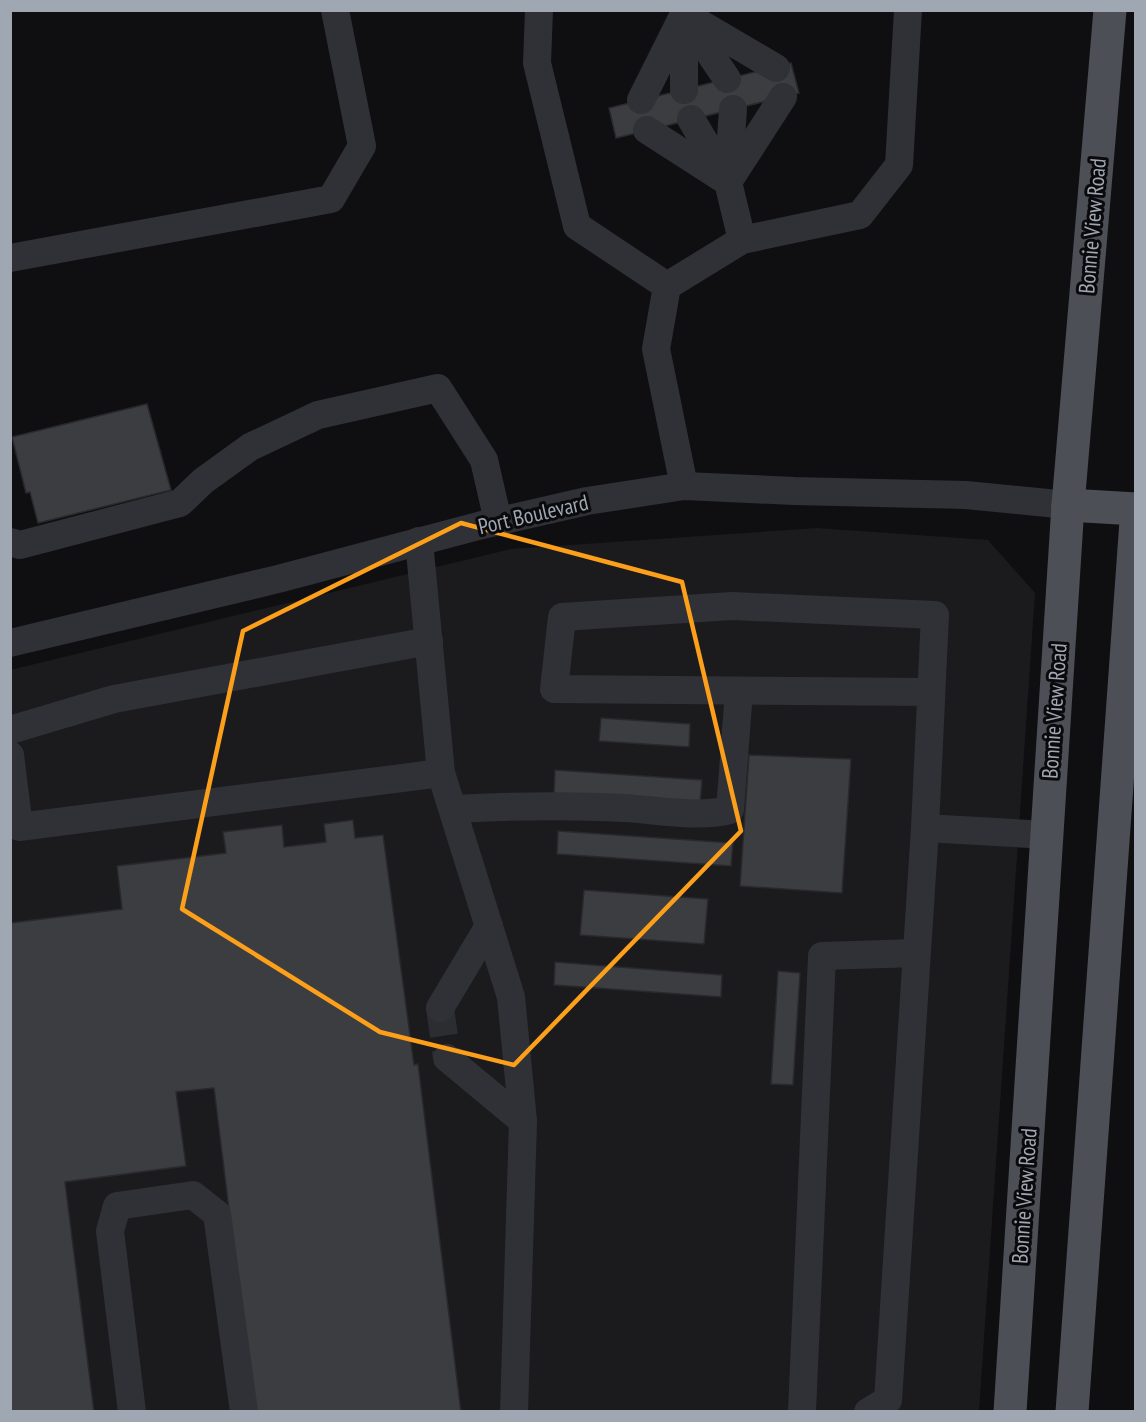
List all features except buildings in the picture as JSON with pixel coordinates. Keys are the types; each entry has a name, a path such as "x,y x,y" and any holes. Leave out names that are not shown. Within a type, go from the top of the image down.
{"main road":[{"name":"Bonnie View Road","path":"1010,1412 1068,505 1110,10"},
{"path":"1068,505 1136,509"},
{"path":"1072,1412 1136,521"}],"street":[{"path":"10,258 331,199 362,146 335,10"},
{"path":"539,10 537,63 577,226 667,286"},
{"path":"684,486 656,349 667,286 742,240 860,216 899,165 908,10"},
{"path":"683,12 776,68"},
{"path":"683,12 727,79"},
{"path":"683,12 684,90"},
{"path":"641,100 683,12"},
{"path":"728,183 783,97"},
{"path":"728,183 732,109"},
{"path":"691,119 728,183 742,240"},
{"path":"647,130 728,183"},
{"path":"10,542 20,545 180,503 203,481 250,447 318,415 438,388 483,460 498,521"},
{"name":"Port Boulevard","path":"10,643 278,579 498,521 587,501 684,486 966,495 1068,505"},
{"path":"419,542 441,773 511,997 523,1121 514,1412"},
{"path":"868,1412 888,1400 924,828 935,615 732,606 562,617 554,689 931,692"},
{"path":"10,730 114,699 429,641"},
{"path":"453,809 522,806 627,808 695,814 715,814 730,810 739,691"},
{"path":"10,755 19,827 441,773"},
{"path":"924,828 1047,835"},
{"path":"440,1008 489,926"},
{"path":"802,1412 822,956 916,953"},
{"path":"447,1058 523,1121"},
{"path":"132,1412 110,1231 117,1206 193,1195 217,1214 244,1412"}],"highlighted area":[{"path":"461,523 682,582 741,831 514,1065 380,1032 182,909 243,631"}],"shaded area":[{"path":"817,528 988,540 1035,593 979,1411 11,1411 10,670 511,549"}],"tunnel":[{"path":"440,1008 447,1058"}]}
